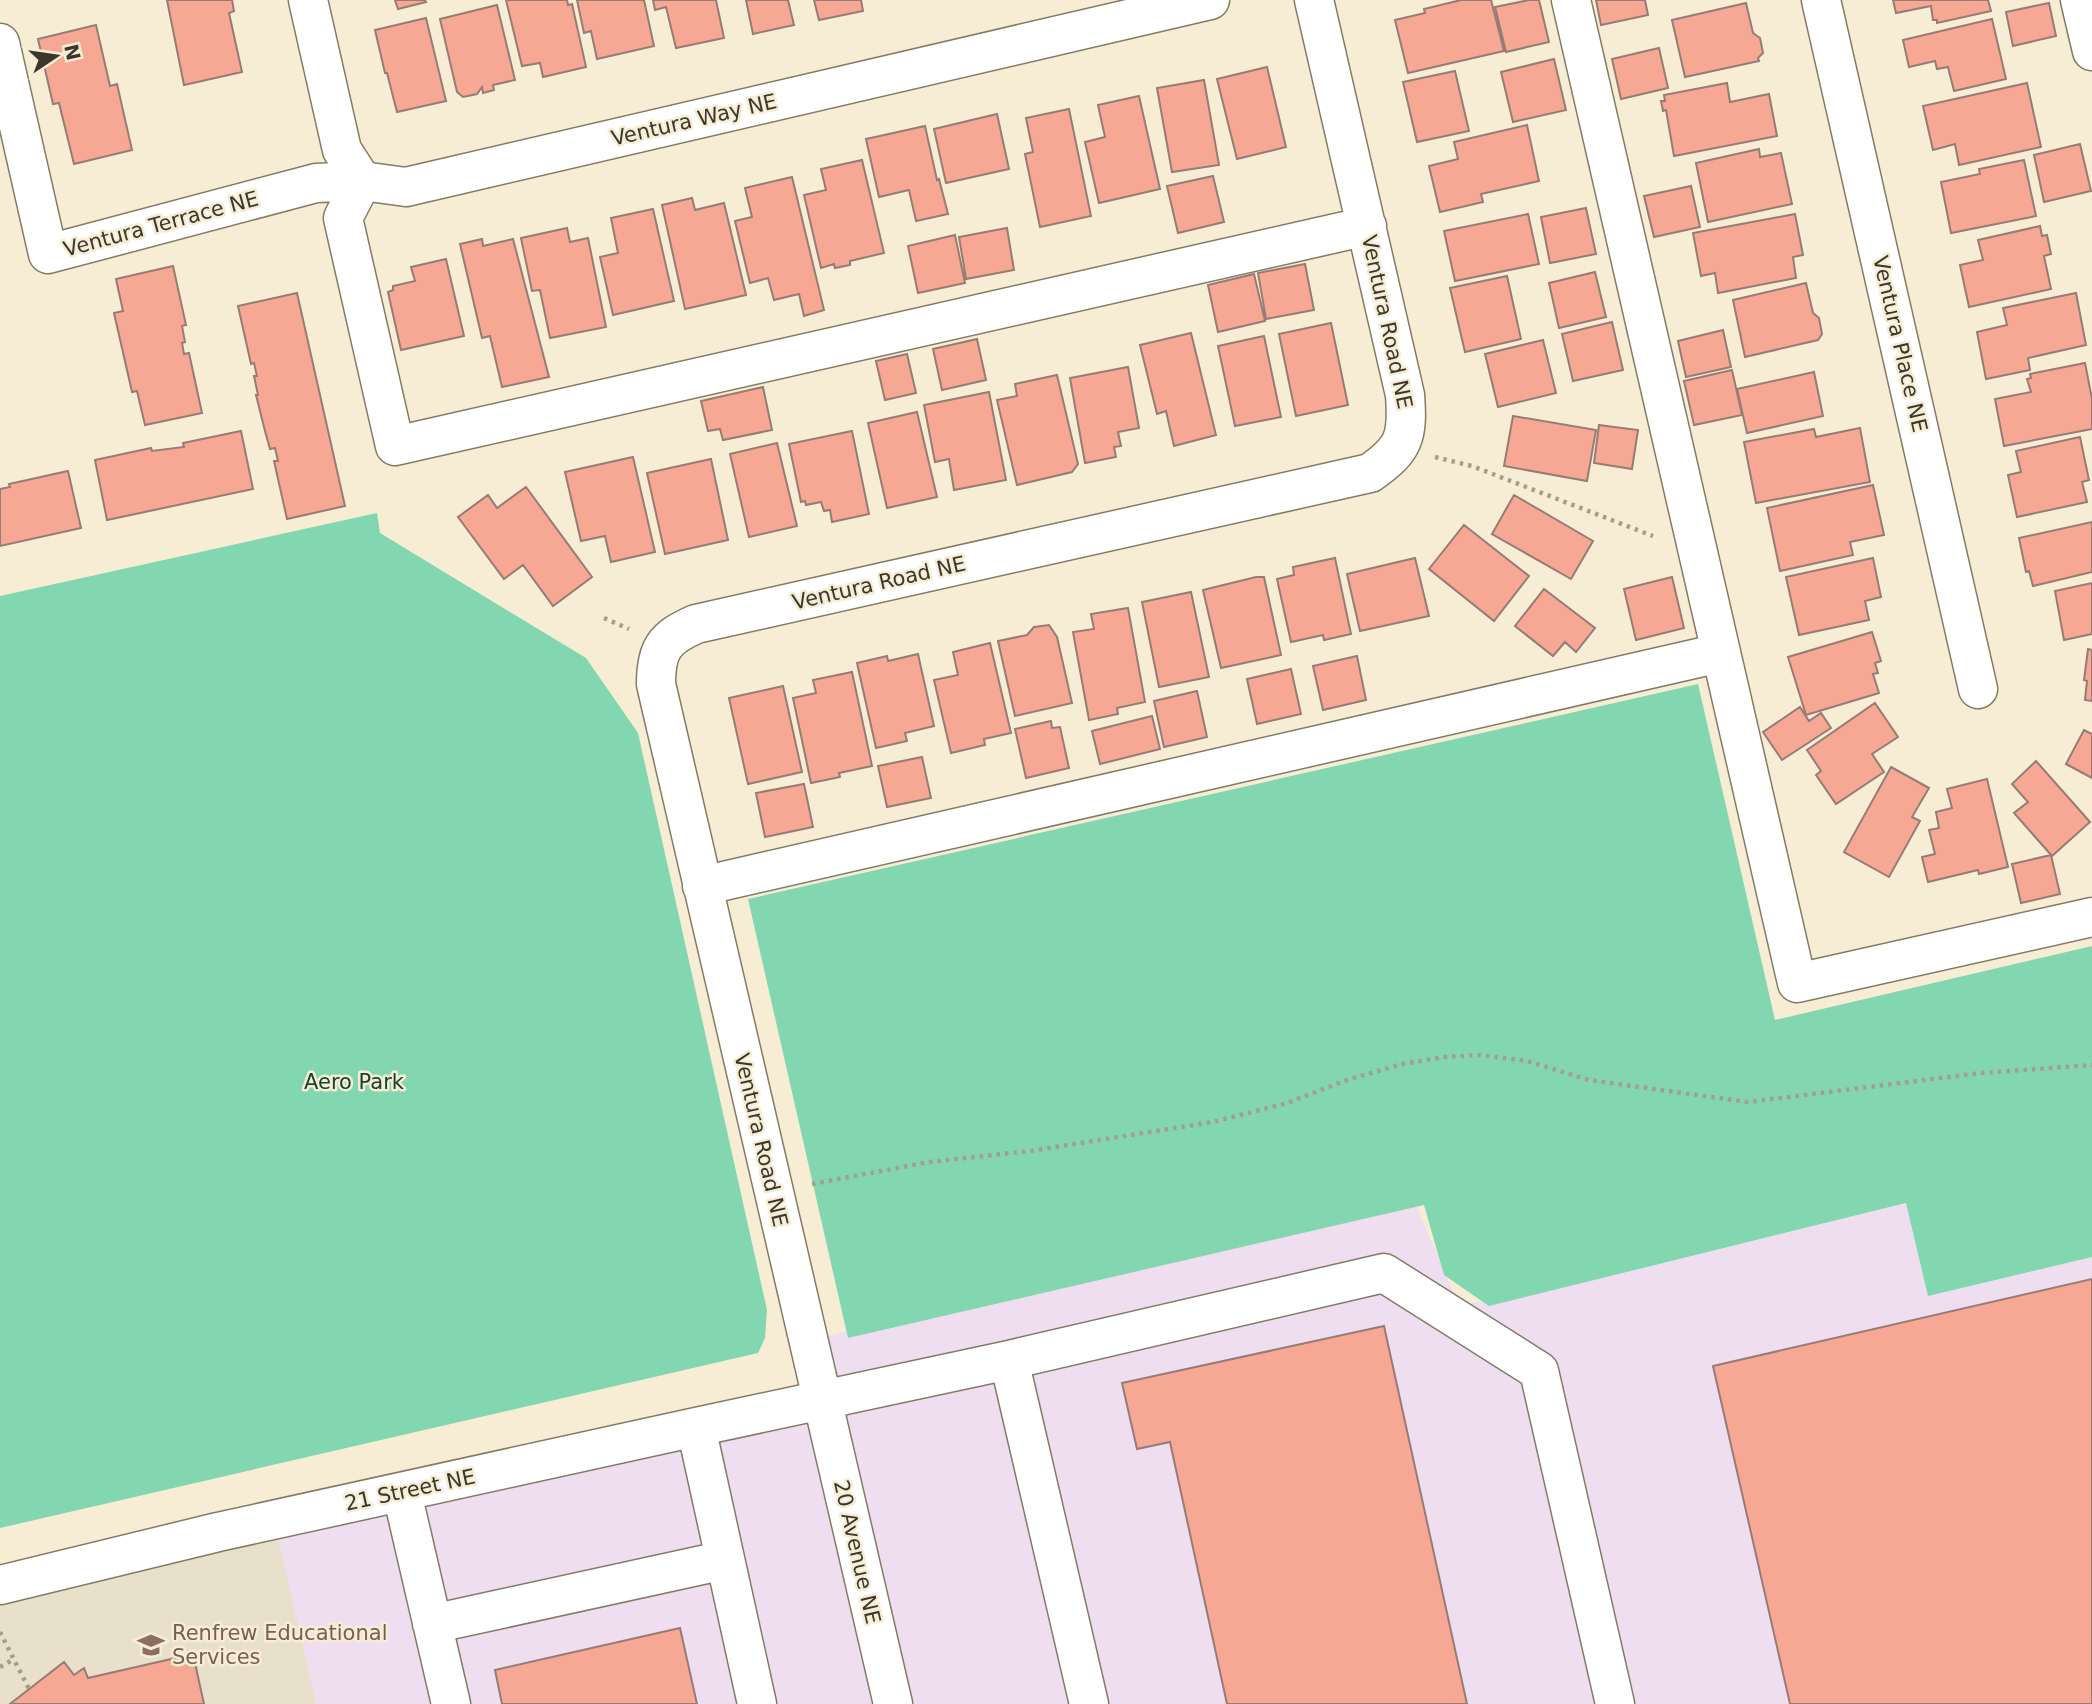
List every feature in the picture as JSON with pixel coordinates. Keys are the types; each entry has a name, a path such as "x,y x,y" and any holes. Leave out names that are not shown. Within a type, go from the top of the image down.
{"street":[{"path":"308,0 342,150 362,181 343,218 395,446 1367,226"},
{"name":"Ventura Way NE","path":"362,181 406,187 1210,0"},
{"name":"Ventura Road NE","path":"821,1400 656,684 656,664 664,644 678,632 696,624 1370,473 1400,448 1407,420 1405,395 1314,0"},
{"path":"1571,0 1797,984 2092,917"},
{"name":"Ventura Place NE","path":"1821,0 1978,689"},
{"path":"2080,0 2092,51"},
{"name":"Ventura Terrace NE","path":"0,43 48,254 316,183 362,181"},
{"path":"702,886 1720,653"},
{"name":"21 Street NE","path":"0,1585 218,1532 1009,1360 1384,1273 1539,1371 1615,1704"},
{"path":"1009,1360 1089,1704"},
{"name":"20 Avenue NE","path":"821,1400 892,1704"},
{"path":"696,1426 757,1704"},
{"path":"402,1493 451,1704"},
{"path":"432,1624 725,1560"}],"path":[{"path":"1472,466 1662,539 1696,548"},
{"path":"810,1184 929,1163 1044,1149 1213,1122 1287,1103 1347,1080 1402,1064 1444,1057 1480,1055 1527,1061 1589,1080 1748,1102 1981,1073 2092,1065"},
{"path":"0,1632 29,1689"},
{"path":"0,1667 14,1659"}],"shaded area":[{"path":"2092,1161 2092,1704 0,1704 218,1532 821,1400 808,1341 1410,1191 1459,1306"},
{"name":"Renfrew Educational Services","path":"274,1520 316,1704 0,1704 0,1585"}],"green space":[{"name":"Aero Park","path":"377,513 380,533 586,658 638,733 767,1310 765,1338 758,1353 0,1528 0,596"},
{"path":"1698,684 1775,1020 2092,946 2092,1257 1928,1296 1906,1203 1489,1306 1444,1275 1424,1205 848,1338 748,899"}],"building":[{"path":"167,0 232,0 234,11 229,13 242,72 184,85"},
{"path":"395,0 425,0 426,2 398,9"},
{"path":"506,0 567,0 568,5 572,4 586,67 543,77 540,63 522,66"},
{"path":"577,0 644,0 654,46 597,59 591,31 584,33"},
{"path":"653,0 716,0 724,38 676,48 666,7 655,10"},
{"path":"746,0 788,0 794,25 753,34"},
{"path":"814,0 861,0 863,11 819,20"},
{"path":"1461,0 1491,0 1504,51 1408,73 1395,20 1425,13 1424,9"},
{"path":"1539,0 1549,42 1506,52 1495,7"},
{"path":"1596,0 1645,0 1648,15 1601,25"},
{"path":"1893,0 1988,0 1991,11 1937,23 1937,20 1933,20 1931,6 1896,13"},
{"path":"1746,3 1753,33 1760,38 1763,53 1758,58 1759,61 1685,77 1672,20"},
{"path":"2049,3 2056,36 2013,46 2006,12"},
{"path":"497,5 515,80 493,85 494,90 483,93 482,87 477,94 463,97 457,92 440,19"},
{"path":"426,18 446,101 397,112 375,30"},
{"path":"1992,19 2006,79 1954,91 1948,67 1937,69 1935,61 1909,67 1903,40"},
{"path":"96,25 110,86 117,84 132,150 74,164 59,103 53,104 38,39"},
{"path":"1659,48 1668,88 1621,99 1612,59"},
{"path":"1554,59 1566,110 1513,122 1501,72"},
{"path":"1267,67 1286,147 1237,159 1217,79"},
{"path":"1455,71 1469,131 1417,142 1403,82"},
{"path":"1204,80 1219,165 1172,172 1157,88"},
{"path":"1727,83 1730,102 1769,94 1777,136 1674,156 1666,110 1663,111 1661,101 1665,101 1664,95"},
{"path":"2027,83 2041,147 1959,165 1955,144 1933,150 1923,106"},
{"path":"1139,96 1160,189 1099,203 1085,142 1105,137 1098,105"},
{"path":"1069,109 1091,216 1040,227 1025,154 1033,152 1026,118"},
{"path":"997,114 1009,169 946,183 934,129"},
{"path":"1527,125 1539,181 1481,194 1483,202 1440,212 1429,166 1458,159 1454,142"},
{"path":"925,126 948,214 916,221 909,190 879,197 866,139"},
{"path":"2080,144 2091,191 2044,202 2034,155"},
{"path":"1759,149 1760,157 1781,153 1792,204 1708,222 1696,163"},
{"path":"862,160 884,253 850,261 850,265 835,268 834,264 821,268 804,195 826,190 821,169"},
{"path":"2024,160 2036,216 1951,233 1941,182 1980,174 1979,169"},
{"path":"1213,176 1224,222 1178,233 1167,186"},
{"path":"792,177 824,310 804,316 799,294 774,300 768,278 750,283 735,221 752,217 745,188"},
{"path":"1691,186 1700,227 1654,237 1644,196"},
{"path":"692,198 695,210 724,203 746,295 685,309 662,205"},
{"path":"1586,208 1596,254 1550,263 1541,217"},
{"path":"653,209 674,301 613,315 600,257 618,253 611,218"},
{"path":"1528,214 1539,264 1455,281 1444,231"},
{"path":"1795,214 1803,255 1793,257 1796,278 1718,293 1715,273 1701,276 1693,233"},
{"path":"2040,226 2042,236 2047,235 2051,254 2044,256 2051,289 1969,307 1960,265 1983,260 1978,240"},
{"path":"567,228 570,242 588,238 606,327 550,338 540,290 532,291 521,238"},
{"path":"1007,228 1014,270 966,279 959,237"},
{"path":"955,235 965,283 918,293 908,246"},
{"path":"482,239 483,246 513,239 549,377 502,387 490,336 482,338 460,244"},
{"path":"446,259 464,336 401,350 388,292 393,290 393,286 415,281 411,267"},
{"path":"1305,264 1314,310 1266,319 1258,273"},
{"path":"173,266 186,325 182,326 184,354 189,353 202,413 145,425 137,391 132,392 114,313 123,311 116,279"},
{"path":"1595,272 1606,317 1559,328 1549,283"},
{"path":"1254,274 1265,321 1218,332 1208,285"},
{"path":"1507,276 1521,339 1465,352 1450,288"},
{"path":"1806,283 1813,313 1819,318 1822,334 1818,340 1745,357 1733,300"},
{"path":"297,293 345,506 287,519 274,461 278,461 275,448 270,449 265,431 256,395 254,376 257,376 254,363 251,364 238,306"},
{"path":"2076,293 2086,345 2028,358 2030,370 1986,379 1977,332 2007,325 2003,308"},
{"path":"1612,322 1623,370 1573,381 1562,334"},
{"path":"1331,323 1348,405 1296,416 1279,334"},
{"path":"1723,330 1731,367 1686,377 1678,341"},
{"path":"1191,333 1216,435 1174,446 1166,411 1157,414 1140,345"},
{"path":"1264,336 1281,417 1235,426 1218,346"},
{"path":"977,339 986,380 942,390 933,349"},
{"path":"1543,340 1556,393 1498,407 1485,354"},
{"path":"907,354 916,393 885,400 876,361"},
{"path":"2085,363 2092,399 2092,429 2004,446 1995,399 2031,392 2027,379 2031,378 2030,374"},
{"path":"1128,367 1139,428 1118,432 1121,446 1114,447 1116,457 1085,463 1070,378"},
{"path":"1732,370 1742,415 1694,425 1684,381"},
{"path":"1814,372 1823,416 1747,433 1737,389"},
{"path":"1057,375 1078,464 1072,472 1017,485 997,400 1017,396 1015,384"},
{"path":"763,387 772,430 723,440 720,429 708,431 701,401"},
{"path":"989,392 1006,480 954,490 949,459 935,462 924,405"},
{"path":"917,412 937,497 887,508 868,423"},
{"path":"1513,416 1596,430 1587,481 1504,466"},
{"path":"1599,425 1638,430 1632,469 1594,463"},
{"path":"1860,428 1870,482 1756,503 1744,442 1814,429 1816,437"},
{"path":"241,431 253,489 107,520 95,460 151,448 152,451 184,447 183,443"},
{"path":"852,431 869,514 832,522 830,510 824,511 821,502 806,505 805,501 801,502 789,444"},
{"path":"2080,437 2089,480 2082,482 2087,502 2017,517 2008,475 2021,472 2016,451"},
{"path":"777,443 797,526 749,537 730,454"},
{"path":"633,457 655,552 611,562 605,536 581,541 565,472"},
{"path":"711,459 728,540 665,554 647,473"},
{"path":"68,471 81,528 0,546 0,489 10,487 9,484"},
{"path":"1873,485 1884,535 1850,542 1853,555 1780,571 1767,508"},
{"path":"526,487 592,577 553,606 523,565 504,579 458,517 488,495 497,508"},
{"path":"1514,495 1593,541 1571,579 1492,534"},
{"path":"2092,522 2092,572 2033,586 2029,571 2026,572 2019,538"},
{"path":"1464,525 1529,576 1494,621 1429,569"},
{"path":"1335,558 1351,634 1324,640 1323,635 1291,642 1277,579 1294,575 1293,567"},
{"path":"1415,558 1429,616 1360,631 1347,574"},
{"path":"1873,558 1881,597 1865,601 1869,620 1799,635 1786,577"},
{"path":"1264,577 1281,655 1221,668 1203,590"},
{"path":"1672,577 1684,628 1636,640 1624,589"},
{"path":"2092,583 2092,634 2064,640 2055,591"},
{"path":"1544,589 1595,628 1576,652 1565,642 1553,656 1515,626"},
{"path":"1191,592 1209,677 1159,687 1142,602"},
{"path":"1128,608 1145,702 1117,708 1118,714 1089,720 1073,632 1094,629 1091,614"},
{"path":"1049,625 1057,637 1072,703 1015,716 998,641 1027,635 1034,627"},
{"path":"1872,632 1881,661 1875,663 1878,673 1873,674 1879,693 1806,715 1788,657"},
{"path":"990,643 1011,733 984,739 985,745 951,753 934,680 958,675 953,652"},
{"path":"2088,649 2092,650 2092,701 2085,700 2087,681 2084,680"},
{"path":"918,654 934,726 905,733 907,741 876,748 857,663 887,656 888,661"},
{"path":"1357,656 1366,700 1323,710 1313,666"},
{"path":"1291,669 1301,714 1257,724 1247,679"},
{"path":"852,672 872,766 839,773 840,777 811,783 793,698 816,693 813,680"},
{"path":"783,686 802,772 748,784 729,698"},
{"path":"1197,691 1207,737 1164,747 1154,701"},
{"path":"1875,703 1898,737 1872,754 1884,772 1836,804 1816,775 1821,771 1807,750"},
{"path":"1800,707 1809,721 1821,713 1831,728 1782,760 1763,732"},
{"path":"1152,716 1160,749 1100,764 1092,731"},
{"path":"1051,721 1052,728 1060,727 1069,768 1026,778 1015,729"},
{"path":"2084,730 2092,734 2092,778 2066,764"},
{"path":"922,757 931,798 887,807 878,766"},
{"path":"2036,761 2090,822 2052,856 2014,813 2028,802 2012,784"},
{"path":"1891,767 1929,788 1912,817 1920,821 1889,877 1844,852"},
{"path":"1987,779 2008,867 1979,874 1978,870 1928,882 1922,857 1935,854 1929,830 1939,828 1936,812 1952,808 1947,789"},
{"path":"804,784 813,827 765,837 756,793"},
{"path":"2051,855 2060,894 2021,903 2012,864"},
{"path":"2092,1279 2092,1704 1790,1704 1713,1366"},
{"path":"1384,1326 1467,1704 1227,1704 1170,1442 1137,1449 1122,1383"},
{"path":"680,1628 697,1704 502,1704 495,1670"},
{"path":"193,1654 204,1704 10,1704 64,1662 74,1675 84,1668 88,1678"}],"place":[{"name":"Renfrew Educational Services","path":"151,1645"}]}
